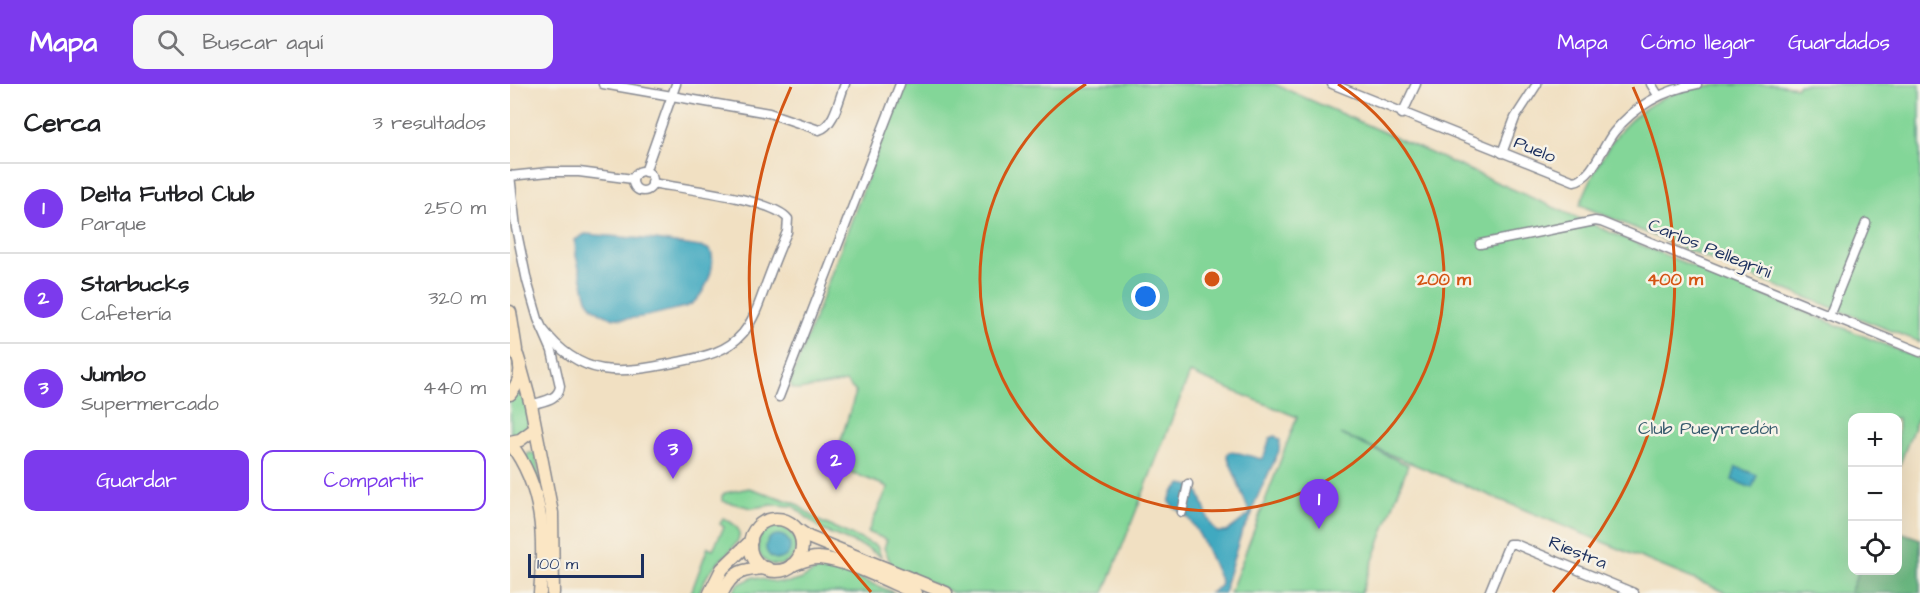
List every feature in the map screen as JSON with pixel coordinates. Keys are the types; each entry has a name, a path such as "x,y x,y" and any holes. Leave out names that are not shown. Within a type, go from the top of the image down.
{"main road":[{"path":"510,312 513,348 531,405 552,513 553,593"},
{"path":"510,394 518,382 520,365"},
{"path":"535,429 520,440 510,443 528,472 538,498 540,593"},
{"path":"710,593 722,569 751,541 757,528 770,520 785,520 808,537 946,593"},
{"path":"791,566 801,553 802,545 798,530"},
{"path":"751,541 753,556 761,566 767,568 783,569 810,559 820,558 842,563 916,593"},
{"path":"722,593 727,582 742,571 767,568"}],"street":[{"path":"603,84 769,113 819,130 830,122 845,84"},
{"path":"645,172 676,84"},
{"path":"779,397 900,84"},
{"name":"Puelo","path":"1332,84 1567,180 1580,180 1588,174 1605,145 1625,120 1658,95 1697,84"},
{"path":"1402,114 1416,84"},
{"path":"1651,84 1658,95"},
{"path":"1502,153 1515,118 1536,85"},
{"path":"531,405 557,396 561,390 552,351 527,281 516,228 510,175 579,172 633,179"},
{"path":"639,172 645,172 652,177 652,183 648,189 639,190 634,186 633,179 639,172"},
{"path":"542,328 560,350 578,360 603,369 628,371 703,357 723,350 742,334 755,314 787,232 786,215 738,198 652,183"},
{"name":"Carlos Pellegrini","path":"1480,244 1594,221 1601,222 1920,352"},
{"path":"1829,315 1866,223"},
{"path":"558,375 564,363 578,360"},
{"path":"1182,512 1188,484"},
{"name":"Riestra","path":"1489,593 1509,544 1515,544 1634,593"}],"green space":[{"name":"Club Pueyrredón","path":"903,84 1274,84 1621,237 1920,359 1920,411 1902,458 1902,413 1848,413 1848,575 1857,575 1850,593 1727,593 1340,434 1408,465 1361,593 1230,593 1297,417 1190,373 1104,593 954,593 891,564 884,548 887,540 868,532 888,487 833,465 856,392 846,382 798,390 792,388 790,383"},
{"path":"1775,84 1797,87 1799,84 1920,84 1920,342 1728,267 1580,205 1609,146 1622,129 1654,103 1674,93 1697,87"},
{"path":"518,389 522,389 528,427 526,432 511,436 510,398"},
{"path":"529,453 536,455 541,486 538,488 525,461"},
{"path":"749,488 795,503 819,521 877,546 881,557 867,548 822,530 793,506 772,505 752,508 722,501 725,493"},
{"path":"723,518 733,524 738,530 739,537 711,571 699,593 691,593 708,547 713,549 724,527 720,524"},
{"path":"777,527 784,528 790,533 795,539 795,553 790,559 784,564 777,565 770,564 764,559 759,553 758,546 759,539 764,533 770,528"},
{"path":"1902,532 1920,539 1920,593 1850,593 1857,575 1902,575"},
{"path":"828,566 895,593 733,593 737,585 754,577 790,582 802,579"}],"water":[{"path":"585,234 656,240 706,248 711,251 712,258 707,284 697,299 685,307 632,318 607,316 596,310 587,299 576,256 575,240"},
{"path":"1275,436 1280,440 1279,451 1255,502 1251,517 1241,534 1225,593 1210,593 1220,586 1221,582 1198,533 1186,516 1171,505 1170,498 1175,489 1182,484 1195,487 1212,526 1217,532 1226,532 1250,514 1227,455 1229,452 1239,453 1261,459 1270,438"},
{"path":"1736,467 1757,475 1752,488 1732,480"},
{"path":"778,535 787,538 790,547 787,556 778,559 769,556 766,547 769,538"}],"place":[{"name":"Jumbo","path":"673,479"},
{"name":"Starbucks","path":"836,490"},
{"name":"Delta Futbol Club","path":"1319,529"}]}
